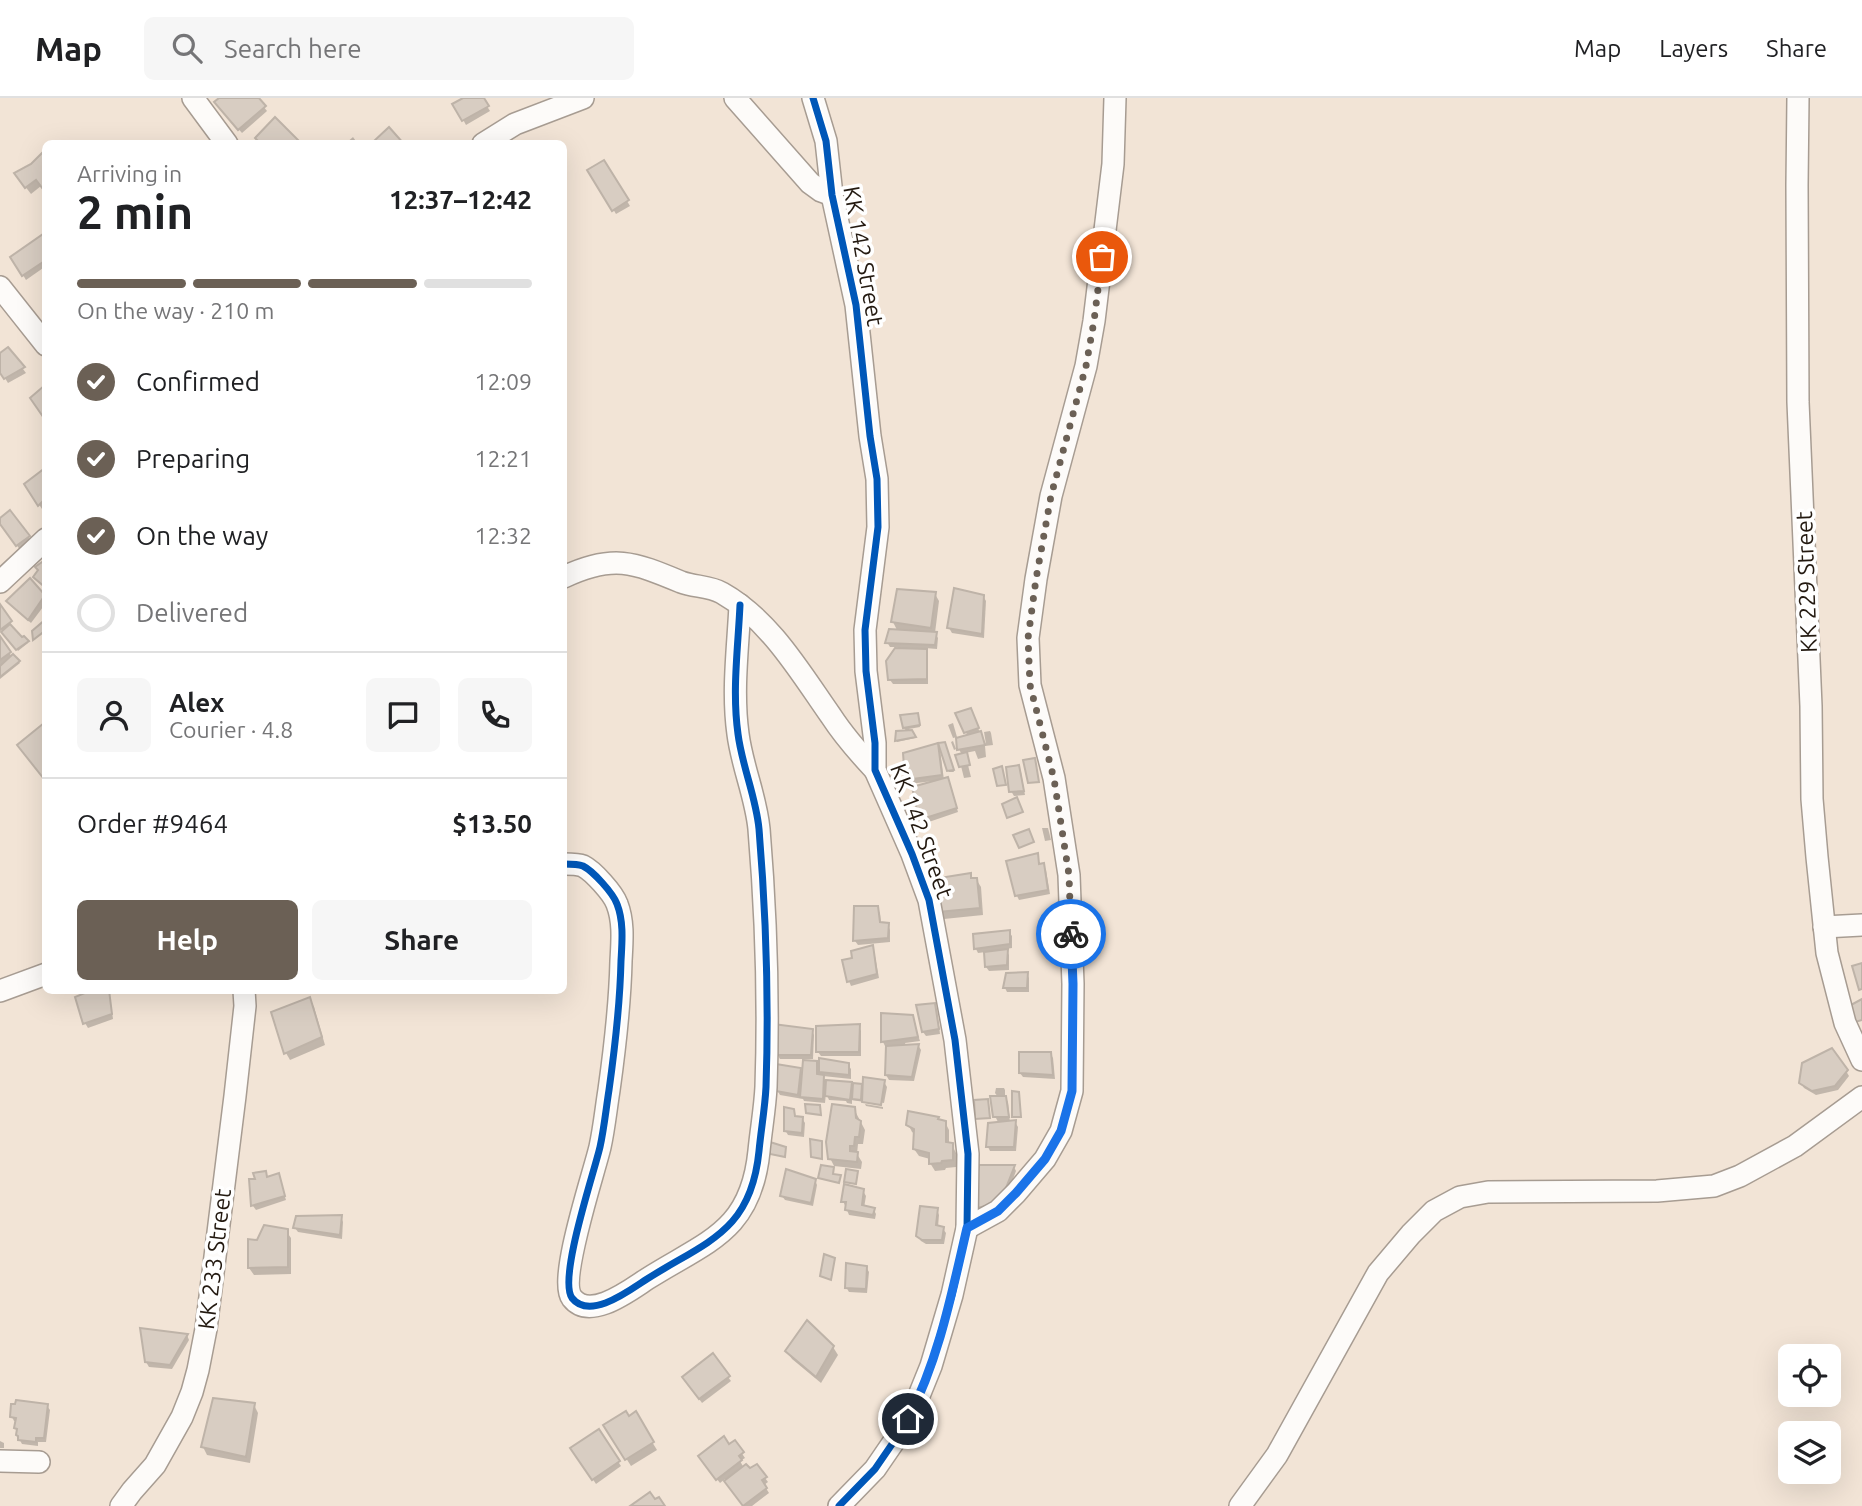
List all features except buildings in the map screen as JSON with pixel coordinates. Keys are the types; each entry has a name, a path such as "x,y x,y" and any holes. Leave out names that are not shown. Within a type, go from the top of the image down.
{"street":[{"path":"193,98 224,140"},
{"path":"489,140 515,124 583,98"},
{"path":"735,98 810,183 832,195"},
{"name":"KK 142 Street","path":"813,98 826,141 832,195 856,305 877,479 878,527 865,630 875,770 929,900 955,1040 968,1154 967,1228 952,1295 931,1366 900,1434 875,1469 839,1506"},
{"path":"967,1228 998,1211 1045,1159 1061,1131 1072,1091 1073,984 1069,875 1054,779 1030,685 1028,638 1051,496 1086,366 1094,321 1113,164 1115,98"},
{"name":"KK 229 Street","path":"1798,98 1798,402 1811,706 1812,799 1824,928 1832,975 1845,1023 1862,1060"},
{"path":"0,287 42,340"},
{"path":"0,582 42,543"},
{"path":"567,576 595,564 620,562 649,568 687,584 720,591 754,615 792,660 832,719 875,770"},
{"path":"567,864 582,866 603,883 617,901 623,928 616,1039 601,1145 577,1231 569,1291 573,1298 585,1306 593,1307 611,1301 688,1256 731,1225 749,1198 757,1171 766,1089 766,948 759,823 738,736 735,695 740,605"},
{"path":"1824,928 1862,925"},
{"path":"0,991 42,975"},
{"name":"KK 233 Street","path":"121,1506 156,1465 182,1417 198,1370 206,1329 235,1096 246,1006 244,994"},
{"path":"1240,1506 1278,1455 1378,1273 1434,1211 1460,1197 1488,1192 1657,1191 1714,1186 1740,1176 1795,1146 1862,1097"},
{"path":"0,1461 39,1461"}],"cycle path":[{"path":"813,98 826,141 832,195 856,305 877,479 878,527 865,630 875,770 929,900 955,1040 968,1154 967,1228 952,1295 931,1366 916,1403 899,1434 875,1469 839,1506"},
{"path":"567,864 583,866 602,883 617,904 622,925 618,1009 604,1126 578,1225 570,1270 569,1287 572,1298 589,1306 621,1296 707,1243 736,1217 747,1200 754,1178 766,1087 766,958 759,829 736,718 740,605"}],"way so far":[{"path":"1071,934 1069,875 1054,779 1030,685 1028,638 1051,496 1086,366 1102,257"}],"route":[{"path":"908,1419 931,1366 952,1295 967,1228 998,1211 1016,1193 1045,1159 1061,1131 1072,1091 1071,934"}]}
